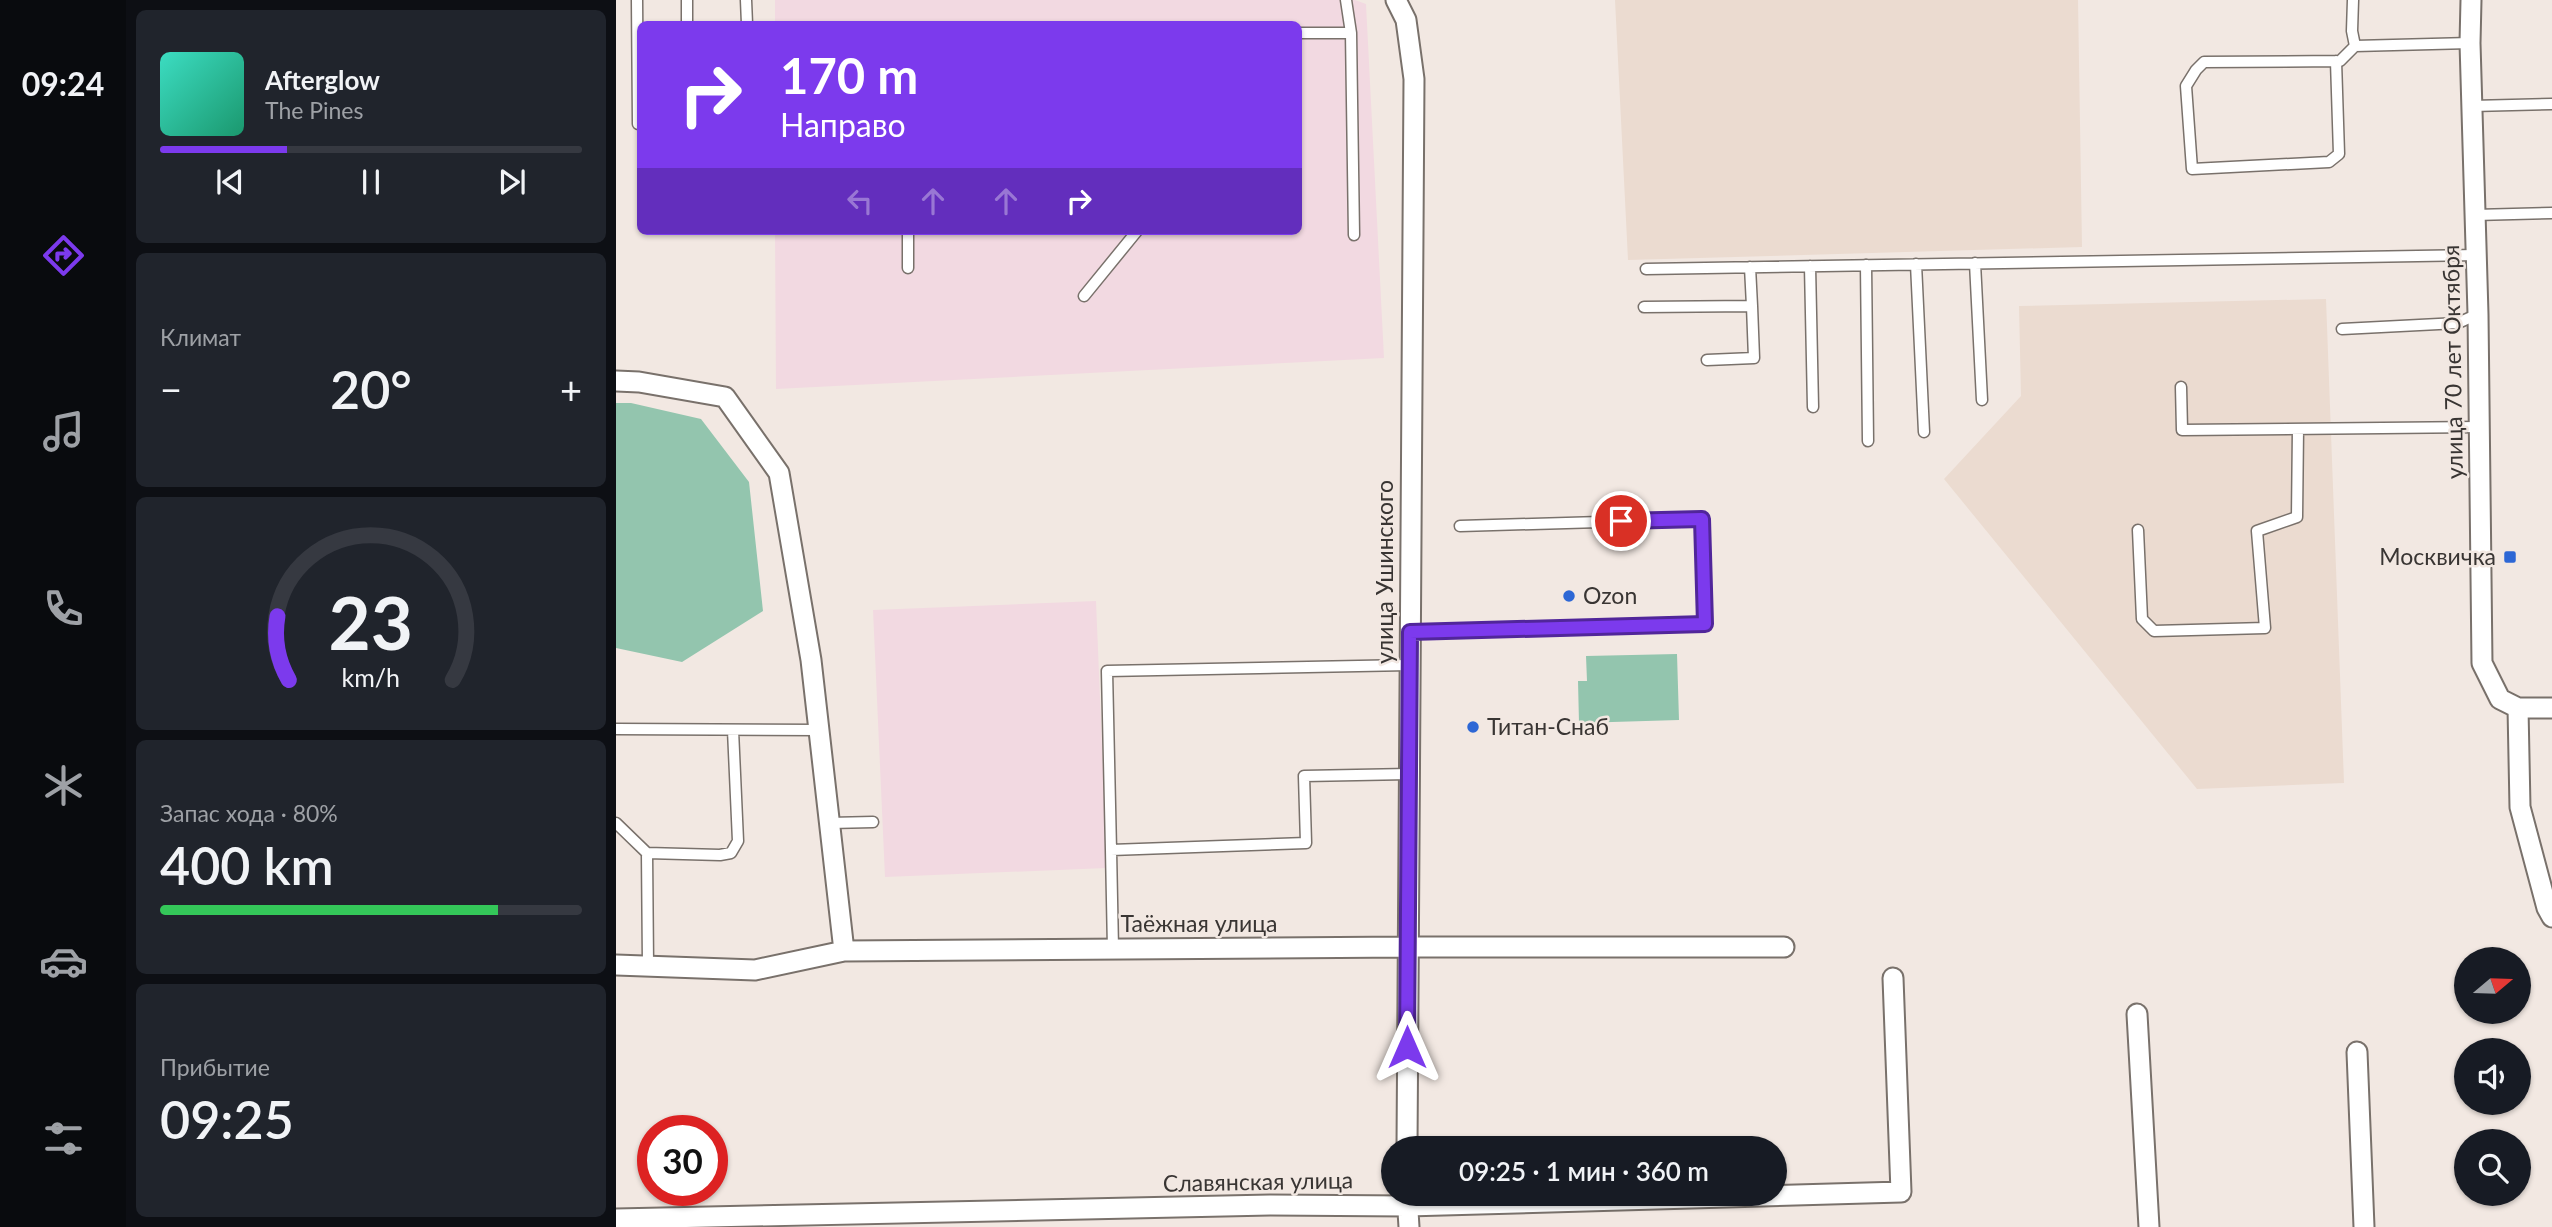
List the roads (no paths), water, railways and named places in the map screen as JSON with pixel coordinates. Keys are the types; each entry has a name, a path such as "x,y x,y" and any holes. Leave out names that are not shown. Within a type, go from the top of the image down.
{"street":[{"name":"улица Ушинского","path":"1396,0 1406,20 1413,79 1408,1136"},
{"name":"улица 70 лет Октября","path":"2472,0 2470,43 2478,314 2482,663 2500,699 2518,708"},
{"path":"616,381 639,382 725,397 779,473 811,660 844,951"},
{"path":"2552,708 2518,708 2520,807 2547,908 2552,917"},
{"name":"Таёжная улица","path":"616,965 755,970 844,951 1784,947"},
{"name":"Славянская улица","path":"1787,1194 1901,1192 1893,978"},
{"path":"2137,1014 2149,1227"},
{"path":"2357,1052 2364,1227"},
{"name":"Славянская улица","path":"616,1219 1381,1201"},
{"path":"1408,1206 1409,1227"}],"lane":[{"path":"637,0 637,21"},
{"path":"687,0 687,21"},
{"path":"746,0 747,21"},
{"path":"1346,0 1351,33 1354,235"},
{"path":"2353,0 2352,32 2355,46"},
{"path":"1302,33 1351,33"},
{"path":"2336,61 2339,154 2329,162 2192,169 2186,86 2204,62 2336,61 2340,61 2355,46 2470,43"},
{"path":"2472,106 2552,104"},
{"path":"2475,215 2552,213"},
{"path":"908,235 908,268"},
{"path":"1083,296 1135,235"},
{"path":"1646,269 2476,255"},
{"path":"1975,263 1982,400"},
{"path":"1916,264 1924,432"},
{"path":"1866,265 1868,441"},
{"path":"1810,266 1813,407"},
{"path":"1707,360 1754,358 1750,267"},
{"path":"1644,307 1752,306"},
{"path":"2342,329 2458,323 2478,314"},
{"path":"2180,387 2182,430 2479,427"},
{"path":"2138,530 2142,620 2154,631 2265,628 2258,531 2297,517 2298,429"},
{"path":"1410,632 1705,624 1702,519 1460,526"},
{"path":"1113,949 1107,671 1409,665"},
{"path":"616,729 819,730"},
{"path":"616,823 647,853 731,853 738,841 733,730"},
{"path":"1111,850 1306,844 1304,776 1409,774"},
{"path":"830,823 873,822"},
{"path":"647,853 648,965"}],"place":[{"name":"Москвичка","path":"2510,557"},
{"name":"Ozon","path":"1569,596"},
{"name":"Титан-Снаб","path":"1473,727"}]}
